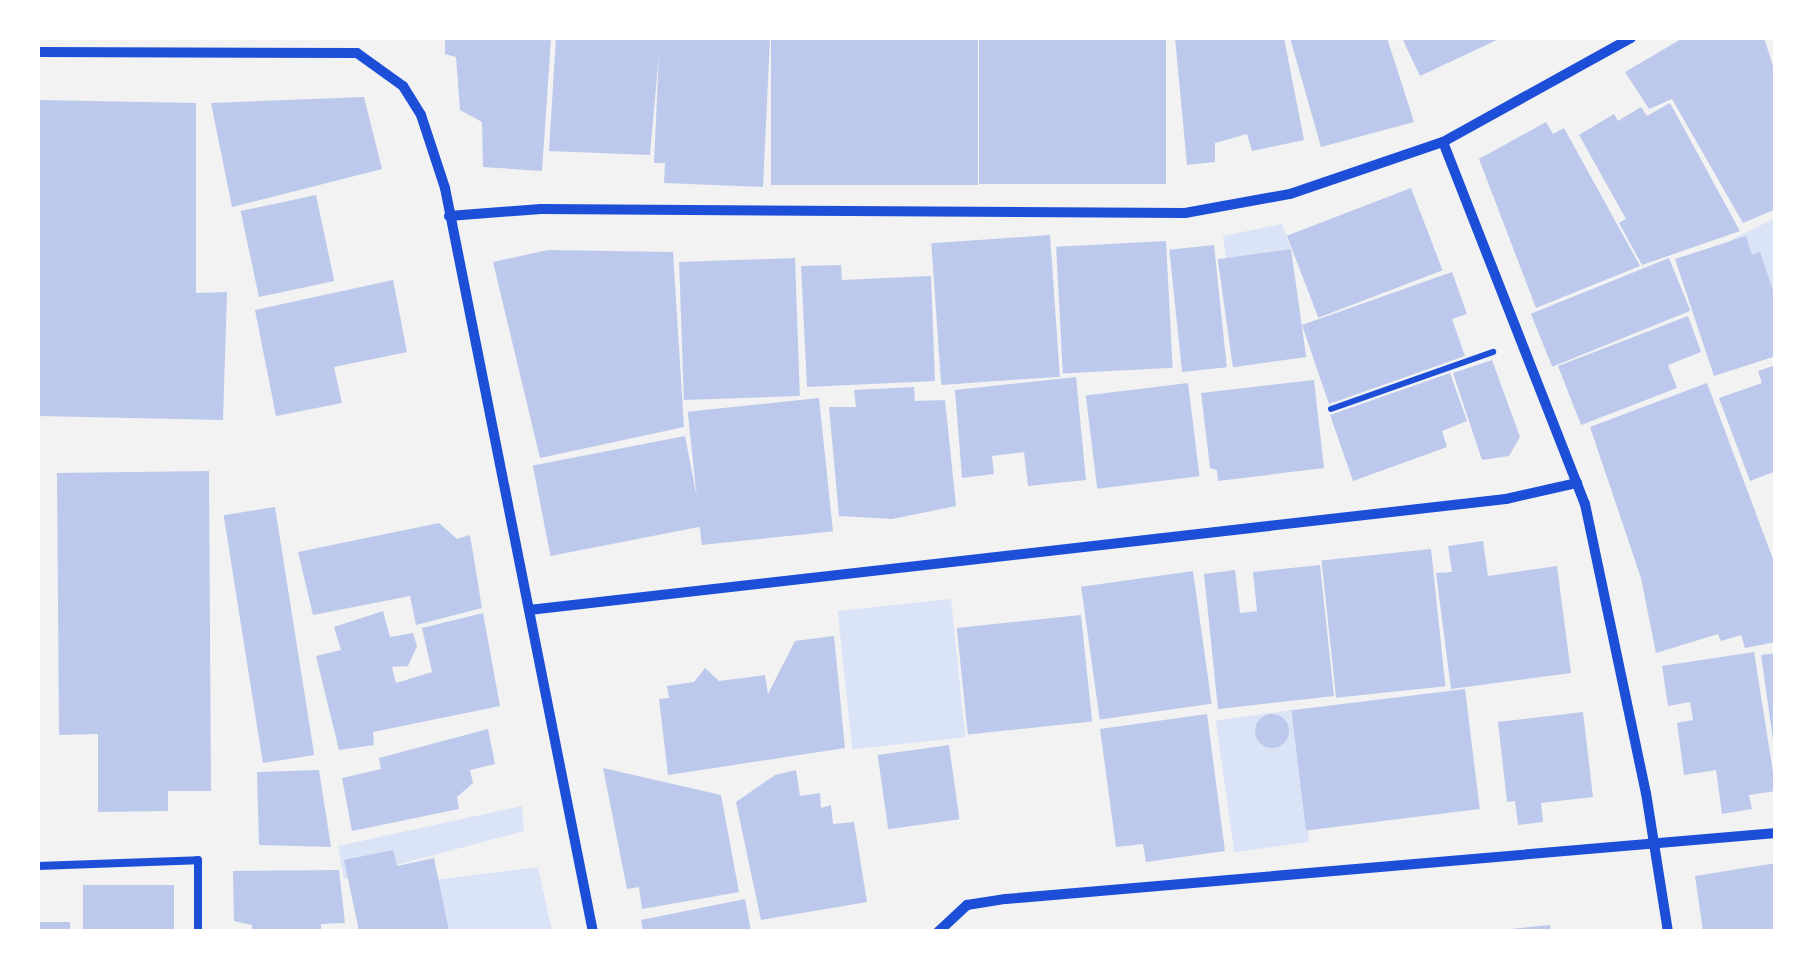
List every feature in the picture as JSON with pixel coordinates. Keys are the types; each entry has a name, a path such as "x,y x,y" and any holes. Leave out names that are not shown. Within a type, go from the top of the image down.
{"street":[{"path":"449,216 540,210 1186,213 1290,194 1444,142 1631,38"},
{"path":"38,52 357,53 374,59 403,86 421,116 449,216 592,932"},
{"path":"1444,142 1576,483 1654,844 1668,932"},
{"path":"529,610 1506,498 1576,483"},
{"path":"938,932 968,906 1006,899 1776,832"}],"lane":[{"path":"38,866 198,860 198,932"}],"path":[{"path":"1331,409 1493,352"}],"shaded area":[{"path":"1775,218 1775,334 1731,240"},
{"path":"1282,224 1291,249 1226,259 1223,236"},
{"path":"951,599 966,737 852,749 838,611"},
{"path":"1291,710 1310,842 1234,852 1216,721"},
{"path":"522,806 524,831 344,879 338,846"},
{"path":"538,867 552,931 430,932 434,880"}],"building":[{"path":"445,38 551,38 542,171 483,167 482,122 460,110 456,57 445,54"},
{"path":"556,38 770,38 763,187 664,183 665,163 654,163 659,54 650,155 549,151"},
{"path":"771,38 978,38 978,185 771,185"},
{"path":"979,38 1166,38 1166,184 979,184"},
{"path":"1175,38 1284,38 1304,140 1252,151 1247,134 1215,143 1215,162 1187,165"},
{"path":"1290,38 1387,38 1414,122 1321,147"},
{"path":"1402,38 1501,38 1420,76"},
{"path":"1683,38 1764,38 1776,75 1776,209 1743,223 1672,99 1649,109 1625,72"},
{"path":"364,97 382,169 232,207 211,103"},
{"path":"38,100 196,103 196,293 227,292 223,420 38,416"},
{"path":"1670,103 1740,231 1642,265 1619,223 1626,219 1579,135 1614,114 1618,121 1641,107 1647,116"},
{"path":"1546,122 1553,134 1564,128 1640,266 1536,308 1479,159"},
{"path":"1411,188 1443,270 1318,318 1287,236"},
{"path":"316,195 334,281 259,297 241,211"},
{"path":"1050,235 1060,377 941,385 931,243"},
{"path":"1746,236 1752,255 1760,252 1776,299 1776,356 1714,376 1675,259"},
{"path":"1166,241 1173,368 1063,374 1056,247"},
{"path":"1214,245 1227,367 1182,372 1169,250"},
{"path":"1291,249 1306,357 1233,367 1218,259"},
{"path":"548,250 673,252 684,427 540,458 493,262"},
{"path":"795,258 800,396 684,400 679,262"},
{"path":"1669,258 1690,311 1552,367 1531,314"},
{"path":"841,265 842,280 931,276 935,381 807,387 801,266"},
{"path":"1452,272 1467,314 1452,319 1465,356 1329,404 1302,325"},
{"path":"393,280 407,352 334,367 342,403 276,416 255,310"},
{"path":"1688,316 1701,352 1668,365 1677,388 1581,425 1558,366"},
{"path":"1492,360 1520,437 1509,456 1482,460 1453,373"},
{"path":"1776,365 1776,471 1750,481 1719,398 1762,383 1758,371"},
{"path":"1450,373 1467,421 1442,431 1447,447 1353,481 1330,415"},
{"path":"1076,377 1086,480 1028,486 1024,452 992,456 994,474 962,478 955,390"},
{"path":"1314,380 1324,468 1218,481 1217,470 1210,468 1201,393"},
{"path":"1188,383 1199,476 1097,489 1086,396"},
{"path":"1707,383 1776,567 1776,642 1745,648 1741,635 1721,641 1718,634 1656,653 1641,578 1590,427"},
{"path":"914,387 915,401 945,400 956,506 892,519 839,516 829,407 856,407 854,390"},
{"path":"819,398 833,531 702,545 688,412"},
{"path":"685,436 703,526 550,556 533,466"},
{"path":"209,471 211,791 168,791 168,811 98,812 98,734 59,735 57,473"},
{"path":"275,507 314,755 263,763 224,515"},
{"path":"439,523 457,539 470,535 482,608 416,625 410,596 313,615 298,552"},
{"path":"1483,541 1488,576 1557,566 1571,673 1451,689 1436,573 1452,572 1448,546"},
{"path":"1431,549 1445,686 1336,698 1322,560"},
{"path":"1320,565 1334,696 1218,709 1204,574 1235,570 1240,613 1257,611 1253,572"},
{"path":"1193,571 1212,704 1100,719 1081,587"},
{"path":"383,611 390,637 413,633 417,646 408,666 392,667 396,683 432,672 422,628 483,613 500,706 373,732 374,745 339,750 316,656 341,650 334,627"},
{"path":"1081,615 1092,721 968,734 957,628"},
{"path":"834,636 845,748 668,775 659,699 669,698 667,686 694,682 705,668 719,681 765,675 768,694 795,641"},
{"path":"1754,652 1776,791 1749,795 1752,809 1722,814 1716,770 1684,775 1677,723 1693,720 1690,702 1668,706 1662,666"},
{"path":"1776,653 1776,740 1773,740 1761,655"},
{"path":"1465,689 1480,809 1306,830 1291,710"},
{"path":"1583,712 1593,797 1541,803 1543,822 1518,825 1515,801 1507,802 1498,722"},
{"path":"1207,714 1225,851 1146,862 1143,844 1116,847 1100,729"},
{"path":"1272,714 1284,719 1289,731 1284,743 1272,748 1260,743 1255,731 1260,719"},
{"path":"488,729 495,764 470,770 473,783 457,797 459,809 352,831 342,778 381,769 379,758"},
{"path":"949,745 959,819 888,829 878,755"},
{"path":"603,768 721,795 739,892 642,909 639,887 627,889"},
{"path":"319,770 331,847 259,845 257,772"},
{"path":"796,770 800,796 820,793 821,808 831,805 833,824 854,822 867,902 761,920 736,802 775,775"},
{"path":"393,850 397,866 434,858 449,931 359,931 344,860"},
{"path":"1776,863 1776,931 1703,931 1695,876"},
{"path":"339,870 345,923 321,924 321,931 252,931 252,925 234,921 233,871"},
{"path":"83,885 174,885 174,931 83,931"},
{"path":"745,899 751,931 643,931 641,920"},
{"path":"38,922 70,922 70,931 38,931"},
{"path":"1550,925 1551,931 1510,931 1510,929"}]}
